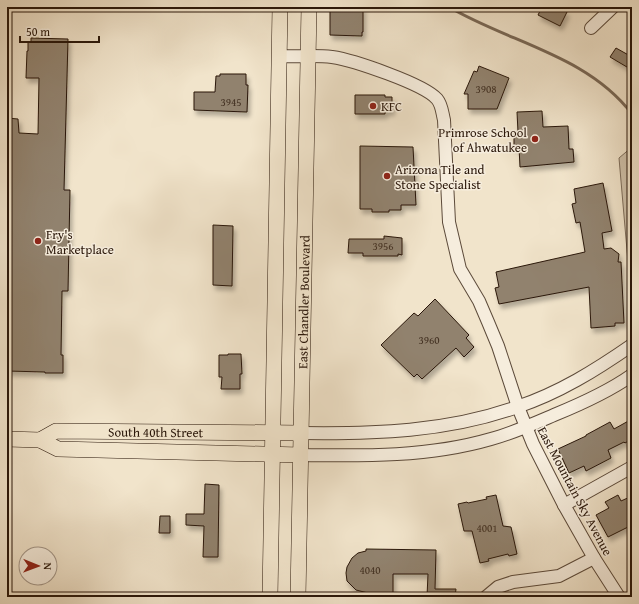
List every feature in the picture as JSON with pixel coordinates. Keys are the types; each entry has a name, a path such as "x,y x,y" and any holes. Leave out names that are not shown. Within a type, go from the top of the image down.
{"main road":[{"path":"270,597 280,7"},
{"name":"East Chandler Boulevard","path":"298,597 309,7"},
{"name":"South 40th Street","path":"40,440 56,431 301,433"},
{"name":"South 40th Street","path":"7,439 40,440 58,449 300,455"}],"street":[{"path":"591,28 612,7"},
{"name":"East Mountain Sky Avenue","path":"279,56 331,57 351,61 409,82 429,92 437,99 441,106 444,120 449,222 460,269 479,301 498,346 522,417 564,505 594,558 619,597"},
{"path":"300,455 391,455 417,453 456,447 491,439 570,384 598,368 632,345"},
{"path":"301,433 372,433 424,429 482,418 522,417 578,406 618,385 632,375"},
{"path":"564,505 632,467"},
{"path":"486,597 498,587 513,582 559,576 594,558"}],"shaded area":[{"path":"632,147 632,308 619,158"}],"building":[{"path":"330,7 363,7 362,36 330,35"},
{"path":"542,7 557,7 567,12 560,26 538,15"},
{"name":"Fry's Marketplace","path":"31,38 68,39 64,190 70,190 68,291 62,291 61,355 63,355 63,373 7,371 7,118 18,119 19,133 38,134 39,78 26,78 28,42 31,42"},
{"path":"616,48 632,57 632,70 610,57"},
{"path":"479,66 509,78 497,109 468,109 468,94 464,94 474,71 477,72"},
{"path":"220,74 246,74 246,85 248,85 247,112 194,110 194,92 215,92 216,76 220,76"},
{"name":"KFC","path":"355,95 385,95 385,97 392,97 392,111 385,111 385,114 355,114"},
{"path":"542,111 543,127 568,126 569,149 573,149 574,162 520,167 519,147 514,148 514,132 518,132 517,112"},
{"name":"Arizona Tile and Stone Specialist","path":"360,146 413,147 416,205 401,205 401,210 389,210 389,212 372,212 372,209 360,209"},
{"path":"603,183 612,231 602,233 604,249 611,248 619,254 618,262 621,262 624,323 615,323 615,326 591,328 589,287 499,304 495,288 499,287 496,272 585,252 580,222 576,223 572,204 576,203 574,189"},
{"path":"213,225 233,226 232,286 213,285"},
{"path":"384,236 402,238 402,255 363,256 363,253 348,253 349,239 384,239"},
{"path":"435,299 469,335 466,338 474,347 464,357 456,348 422,379 417,374 414,377 381,345 414,313 418,316"},
{"path":"241,354 242,374 240,374 240,389 221,389 222,377 219,377 219,355"},
{"path":"632,419 632,439 608,450 611,458 586,471 584,466 569,473 558,449 586,436 610,422 614,429"},
{"path":"205,484 219,485 218,557 203,557 204,526 186,525 186,514 204,514"},
{"path":"496,495 503,526 511,527 517,554 509,556 508,554 488,559 489,561 480,563 472,531 464,531 458,504 487,499 486,497"},
{"path":"618,495 621,501 632,496 632,525 608,537 596,515 609,508 605,502"},
{"path":"160,516 170,516 170,533 159,533"},
{"path":"366,549 436,550 435,589 456,589 455,597 427,597 428,574 393,574 393,597 372,597 372,594 356,590 347,581 347,567 352,558 358,553 366,551"}],"waterway":[{"path":"449,7 473,20 546,52 593,77 614,94 632,114"}],"place":[{"name":"KFC","path":"373,106"},
{"name":"Primrose School of Ahwatukee","path":"535,139"},
{"name":"Arizona Tile and Stone Specialist","path":"387,176"},
{"name":"Fry's Marketplace","path":"38,241"}]}
